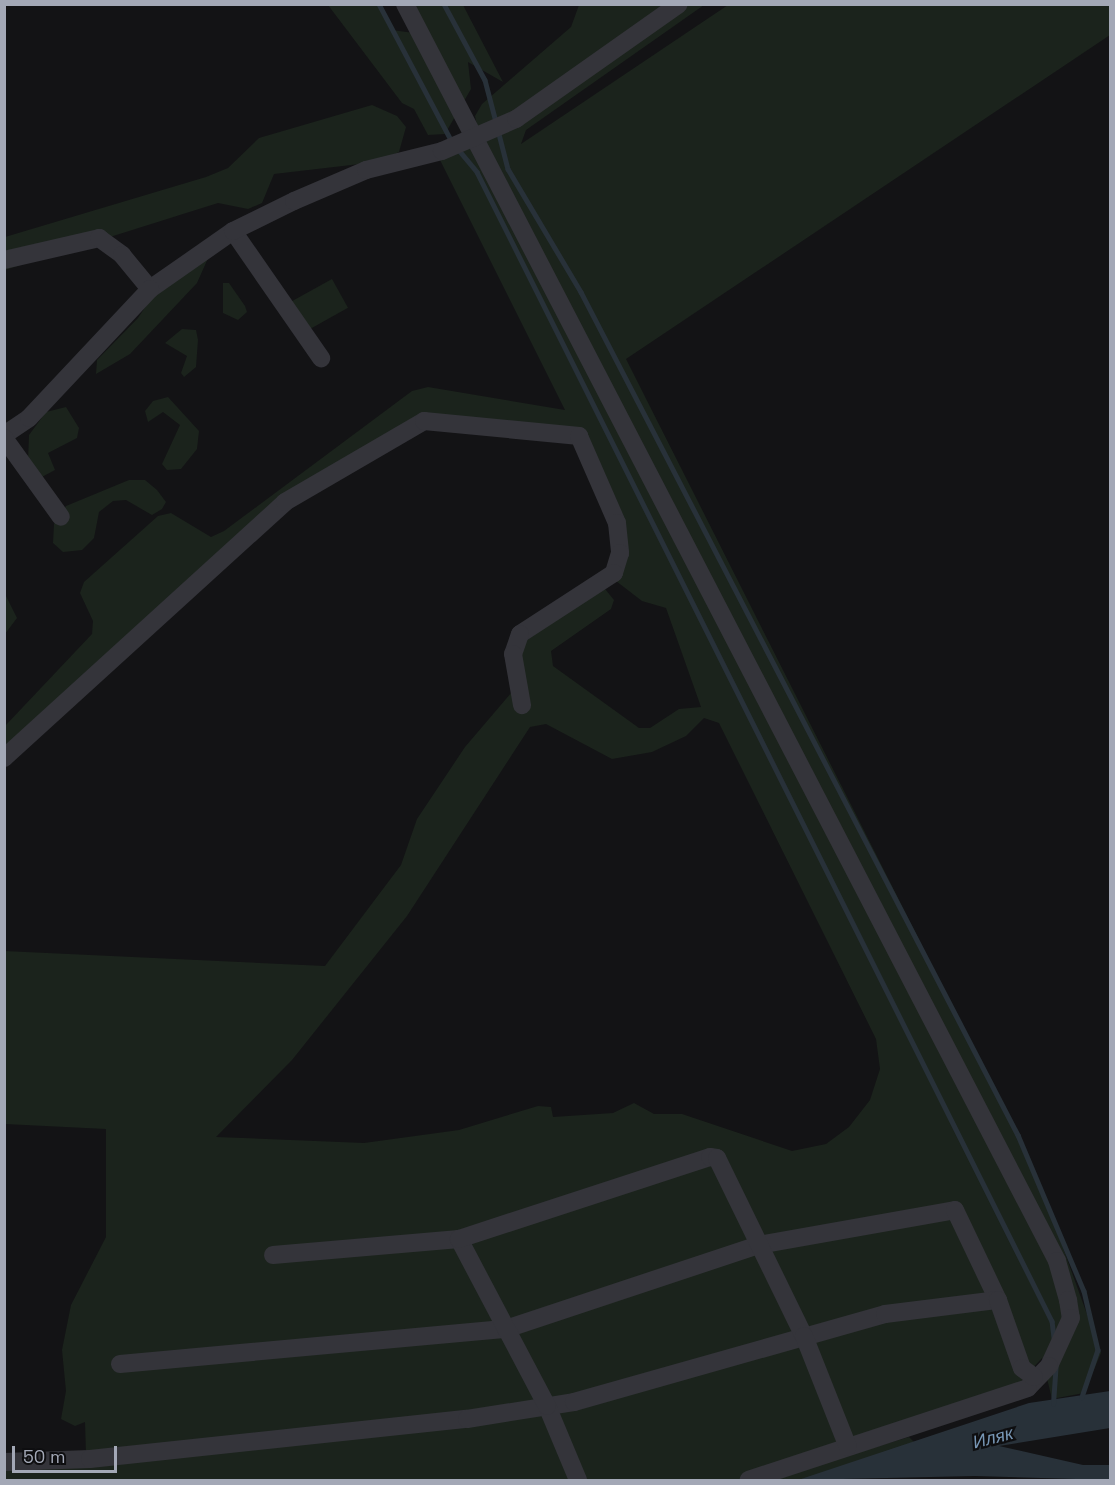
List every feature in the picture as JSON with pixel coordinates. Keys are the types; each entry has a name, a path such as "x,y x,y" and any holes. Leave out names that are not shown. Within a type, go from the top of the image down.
{"street":[{"path":"405,4 476,137 1057,1262 1071,1318 1053,1358 1034,1377 1028,1388 749,1480"},
{"path":"61,517 4,436 29,418 150,289 233,231 366,170 442,151 506,123 679,4"},
{"path":"233,231 321,358"},
{"path":"4,260 99,238 122,255 150,289"},
{"path":"4,758 285,502 424,421 579,436 617,523 620,553 614,573 520,634 513,654 522,705"},
{"path":"273,1256 459,1239 710,1157 717,1158 804,1336 848,1447"},
{"path":"120,1364 506,1329 759,1245 955,1210 998,1300 1022,1368 1034,1377"},
{"path":"459,1239 547,1406 578,1480"},
{"path":"4,1462 90,1459 547,1406 885,1314 998,1300"}],"shaded area":[{"path":"328,5 379,5 392,30 421,34 407,5 463,5 503,82 468,62 471,89 445,134 428,135 414,109 402,103"},
{"path":"579,5 704,5 526,130 521,144 728,5 1110,5 1110,35 626,359 1001,1102 1041,1187 1101,1353 1084,1393 1052,1399 1042,1358 1008,1396 739,1480 5,1480 5,1461 86,1454 85,1422 75,1426 61,1419 66,1391 62,1350 71,1305 106,1237 106,1129 5,1124 4,951 325,966 401,865 417,819 465,747 511,693 518,625 588,585 601,584 614,600 611,609 551,651 553,666 639,728 650,728 679,709 701,707 666,608 642,601 616,581 620,553 579,436 424,421 285,502 5,762 5,726 92,634 93,621 80,593 84,582 158,516 171,513 211,537 224,531 412,391 428,387 565,410 435,150 479,136 475,116 482,104 571,27","holes":["704,718 719,723 876,1039 880,1069 870,1100 849,1127 826,1144 792,1151 682,1114 654,1114 634,1103 613,1113 553,1117 551,1107 538,1106 459,1130 364,1143 216,1137 292,1060 407,916 530,727 546,724 612,759 652,752 686,736"]},
{"path":"372,105 397,116 406,127 399,152 377,162 274,174 262,203 248,209 218,203 5,270 5,237 206,177 228,168 259,138"},
{"path":"209,256 197,283 130,354 96,374 97,360 138,318 165,277"},
{"path":"332,279 348,308 307,331 291,302"},
{"path":"223,283 229,283 245,306 247,312 238,320 223,313"},
{"path":"182,329 196,330 198,340 196,367 184,377 181,373 187,356 165,343"},
{"path":"168,397 199,431 197,449 181,469 167,470 162,464 180,425 163,412 148,422 145,411 153,401"},
{"path":"66,407 79,428 77,438 48,453 55,470 40,478 28,461 29,435 46,412"},
{"path":"129,480 145,480 157,490 166,502 162,509 152,515 126,500 113,501 99,512 94,538 82,550 63,552 53,543 54,524 66,506"},
{"path":"5,594 17,618 5,634"},
{"path":"909,1437 916,1444 814,1480 765,1480"}],"water":[{"name":"Иляк","path":"1110,1391 1110,1428 999,1446 1083,1465 1110,1465 1110,1480 975,1476 798,1480 1029,1403"}],"waterway":[{"path":"379,4 452,142"},
{"path":"444,4 485,80 496,122"},
{"path":"498,130 508,169 581,292 1018,1135 1084,1291 1098,1350 1082,1397"},
{"path":"458,149 477,172 1052,1321 1054,1338"},
{"path":"1053,1404 1056,1365"}]}
